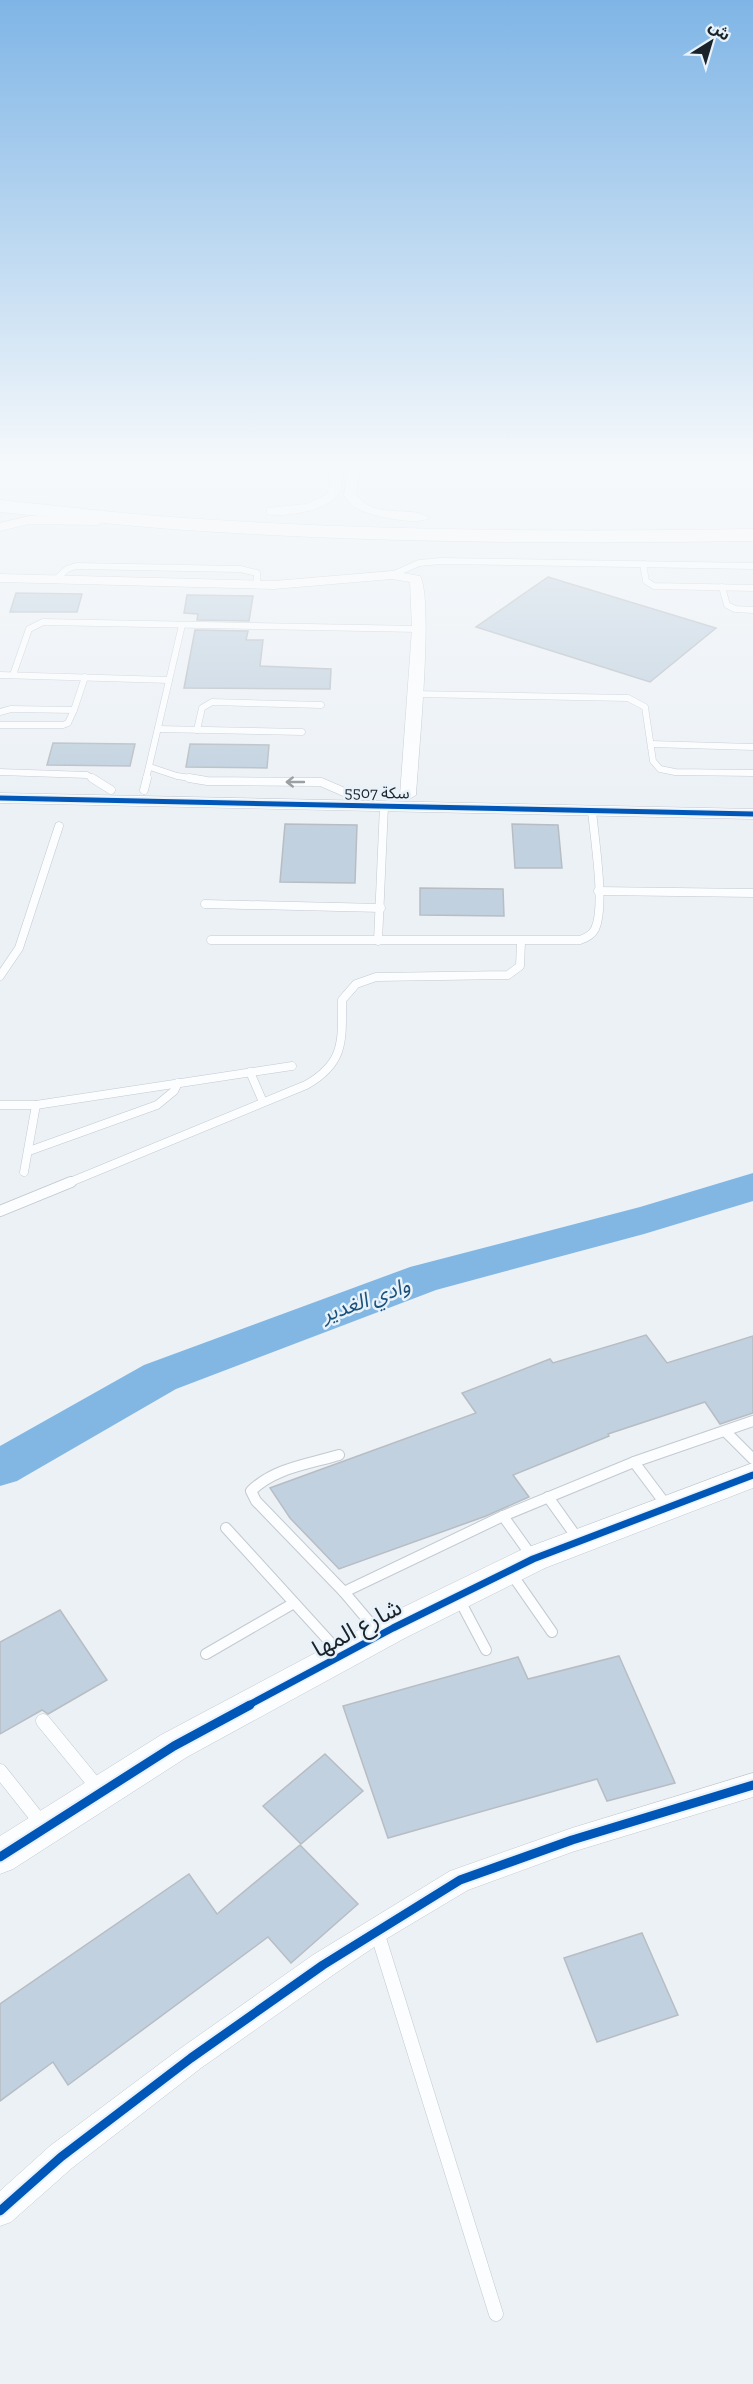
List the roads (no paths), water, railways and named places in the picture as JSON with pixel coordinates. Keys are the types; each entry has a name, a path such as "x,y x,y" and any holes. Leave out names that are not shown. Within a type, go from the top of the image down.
{"street":[{"path":"4,579 309,584 357,578"},
{"path":"408,795 419,629 417,582 411,578"},
{"name":"سكة 5507","path":"0,788 753,801"},
{"name":"سكة 5507","path":"0,798 753,814"},
{"name":"شارع المها","path":"0,1857 174,1746 458,1596 579,1540 753,1475"},
{"path":"0,2211 61,2157 191,2058 376,1930 460,1880 513,1859 753,1785"}],"lane":[{"path":"646,578 650,585 753,588"},
{"path":"722,587 727,605 735,609 753,610"},
{"path":"13,675 29,629 39,623 419,629"},
{"path":"144,790 182,625"},
{"path":"0,675 169,680"},
{"path":"0,725 63,725 68,723 85,677"},
{"path":"413,693 628,698 645,707 655,765 667,771 753,773"},
{"path":"197,730 202,708 212,702 321,705"},
{"path":"0,712 11,709 74,710"},
{"path":"158,729 302,732"},
{"path":"651,744 753,747"},
{"path":"150,767 177,776 207,781 321,782 351,795"},
{"path":"0,772 87,774 111,790"},
{"path":"378,941 384,806"},
{"path":"211,940 571,942 587,937 595,928 598,891 592,810"},
{"path":"0,976 19,948 59,826"},
{"path":"598,891 753,893"},
{"path":"206,904 381,908"},
{"path":"0,1211 316,1080 332,1068 341,1051 342,1000 352,987 376,977 495,977 508,975 520,966 521,942"},
{"path":"0,1105 36,1105 292,1066"},
{"path":"250,1072 263,1102"},
{"path":"29,1151 157,1105 174,1091 178,1083"},
{"path":"24,1172 36,1105"},
{"path":"344,1592 548,1497 634,1462 753,1421"},
{"path":"725,1431 753,1459"},
{"path":"339,1455 268,1477 257,1483 252,1491 256,1501 344,1592 381,1636"},
{"path":"634,1462 668,1507"},
{"path":"548,1497 579,1540"},
{"path":"503,1516 521,1565 552,1632"},
{"path":"226,1528 342,1656"},
{"path":"458,1596 486,1650"},
{"path":"206,1654 294,1603"},
{"path":"43,1721 101,1792"},
{"path":"0,1771 46,1828"},
{"path":"376,1930 496,2314"}],"waterway":[{"name":"وادي الغدير","path":"0,1468 160,1377 425,1278 644,1220 753,1187"}]}
